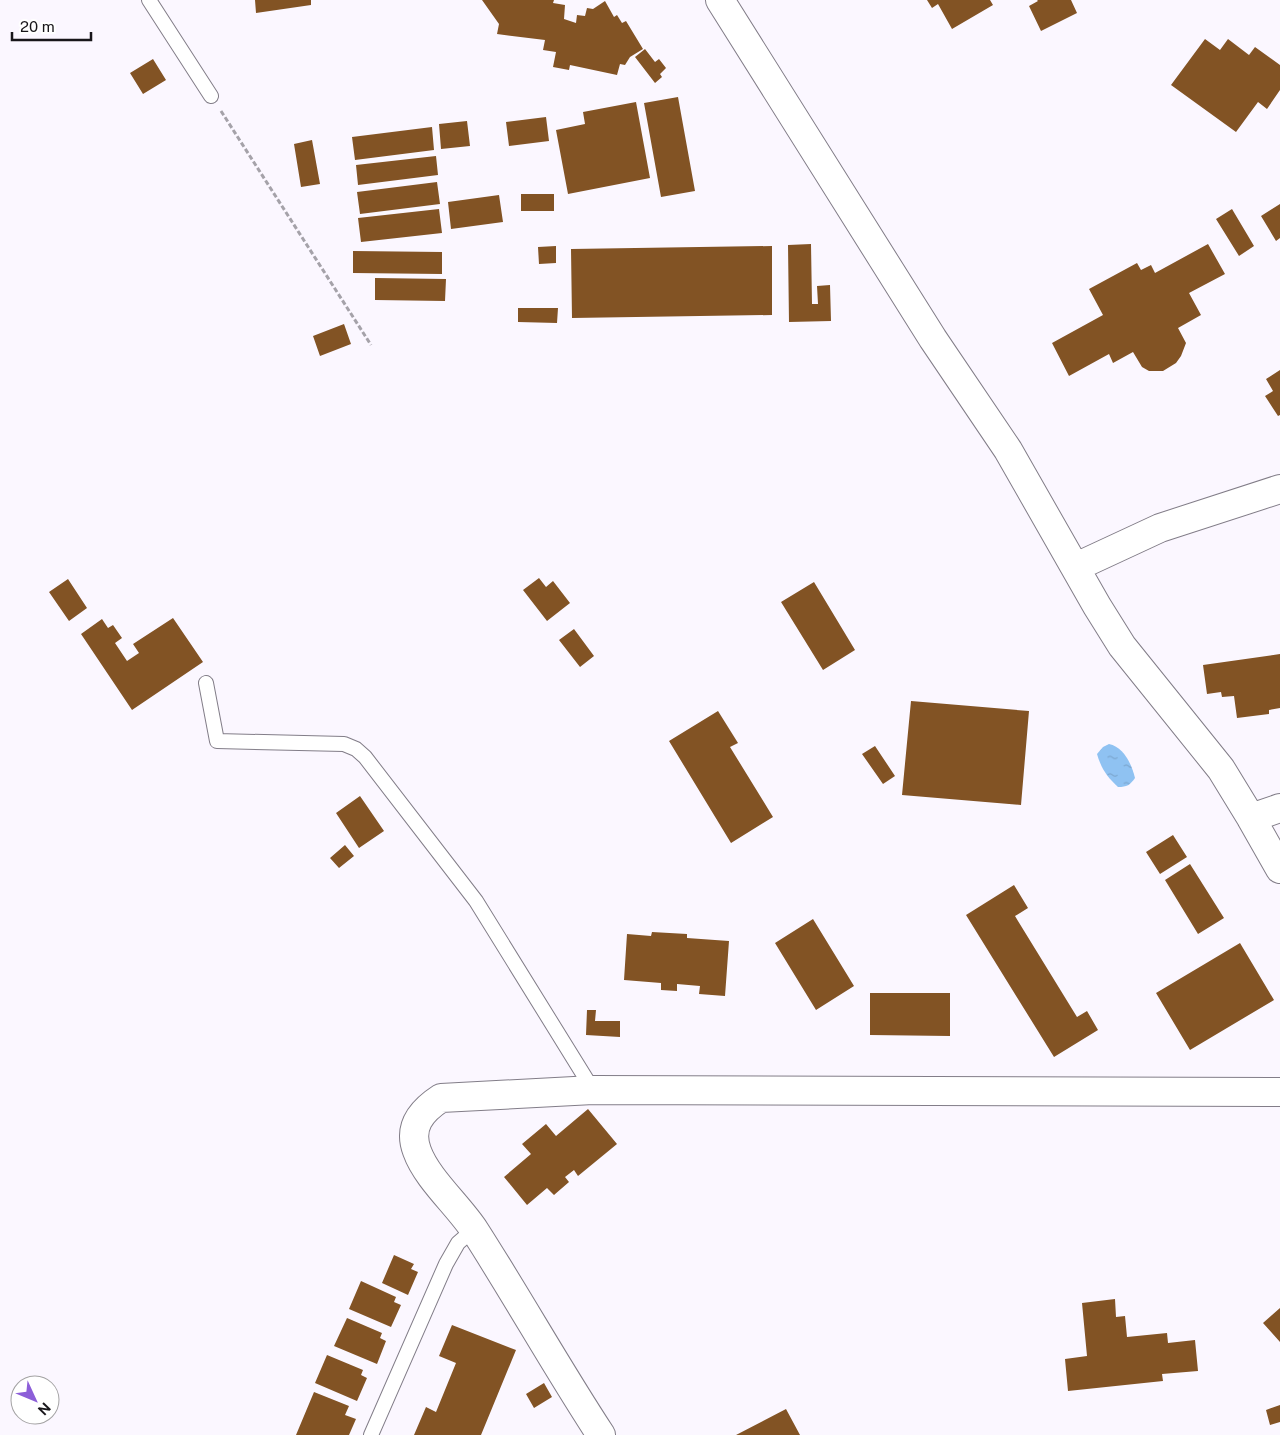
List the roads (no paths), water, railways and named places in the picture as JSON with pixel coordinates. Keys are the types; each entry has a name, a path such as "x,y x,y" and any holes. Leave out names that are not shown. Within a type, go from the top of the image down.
{"street":[{"path":"720,0 932,340 1008,450 1122,646 1221,769 1280,869"},
{"path":"1076,567 1160,528 1280,489"},
{"path":"1251,818 1280,808"},
{"path":"600,1435 474,1229 427,1169 417,1151 414,1134 419,1117 429,1106 441,1098 593,1090 1280,1092"}],"lane":[{"path":"149,0 211,96"},
{"path":"206,683 217,741 344,744 356,749 365,757 476,902 593,1090"},
{"path":"371,1435 446,1264 458,1243 474,1229"}],"water":[{"path":"1109,744 1123,753 1132,768 1135,778 1126,786 1118,787 1100,764 1097,754 1103,747"}]}
